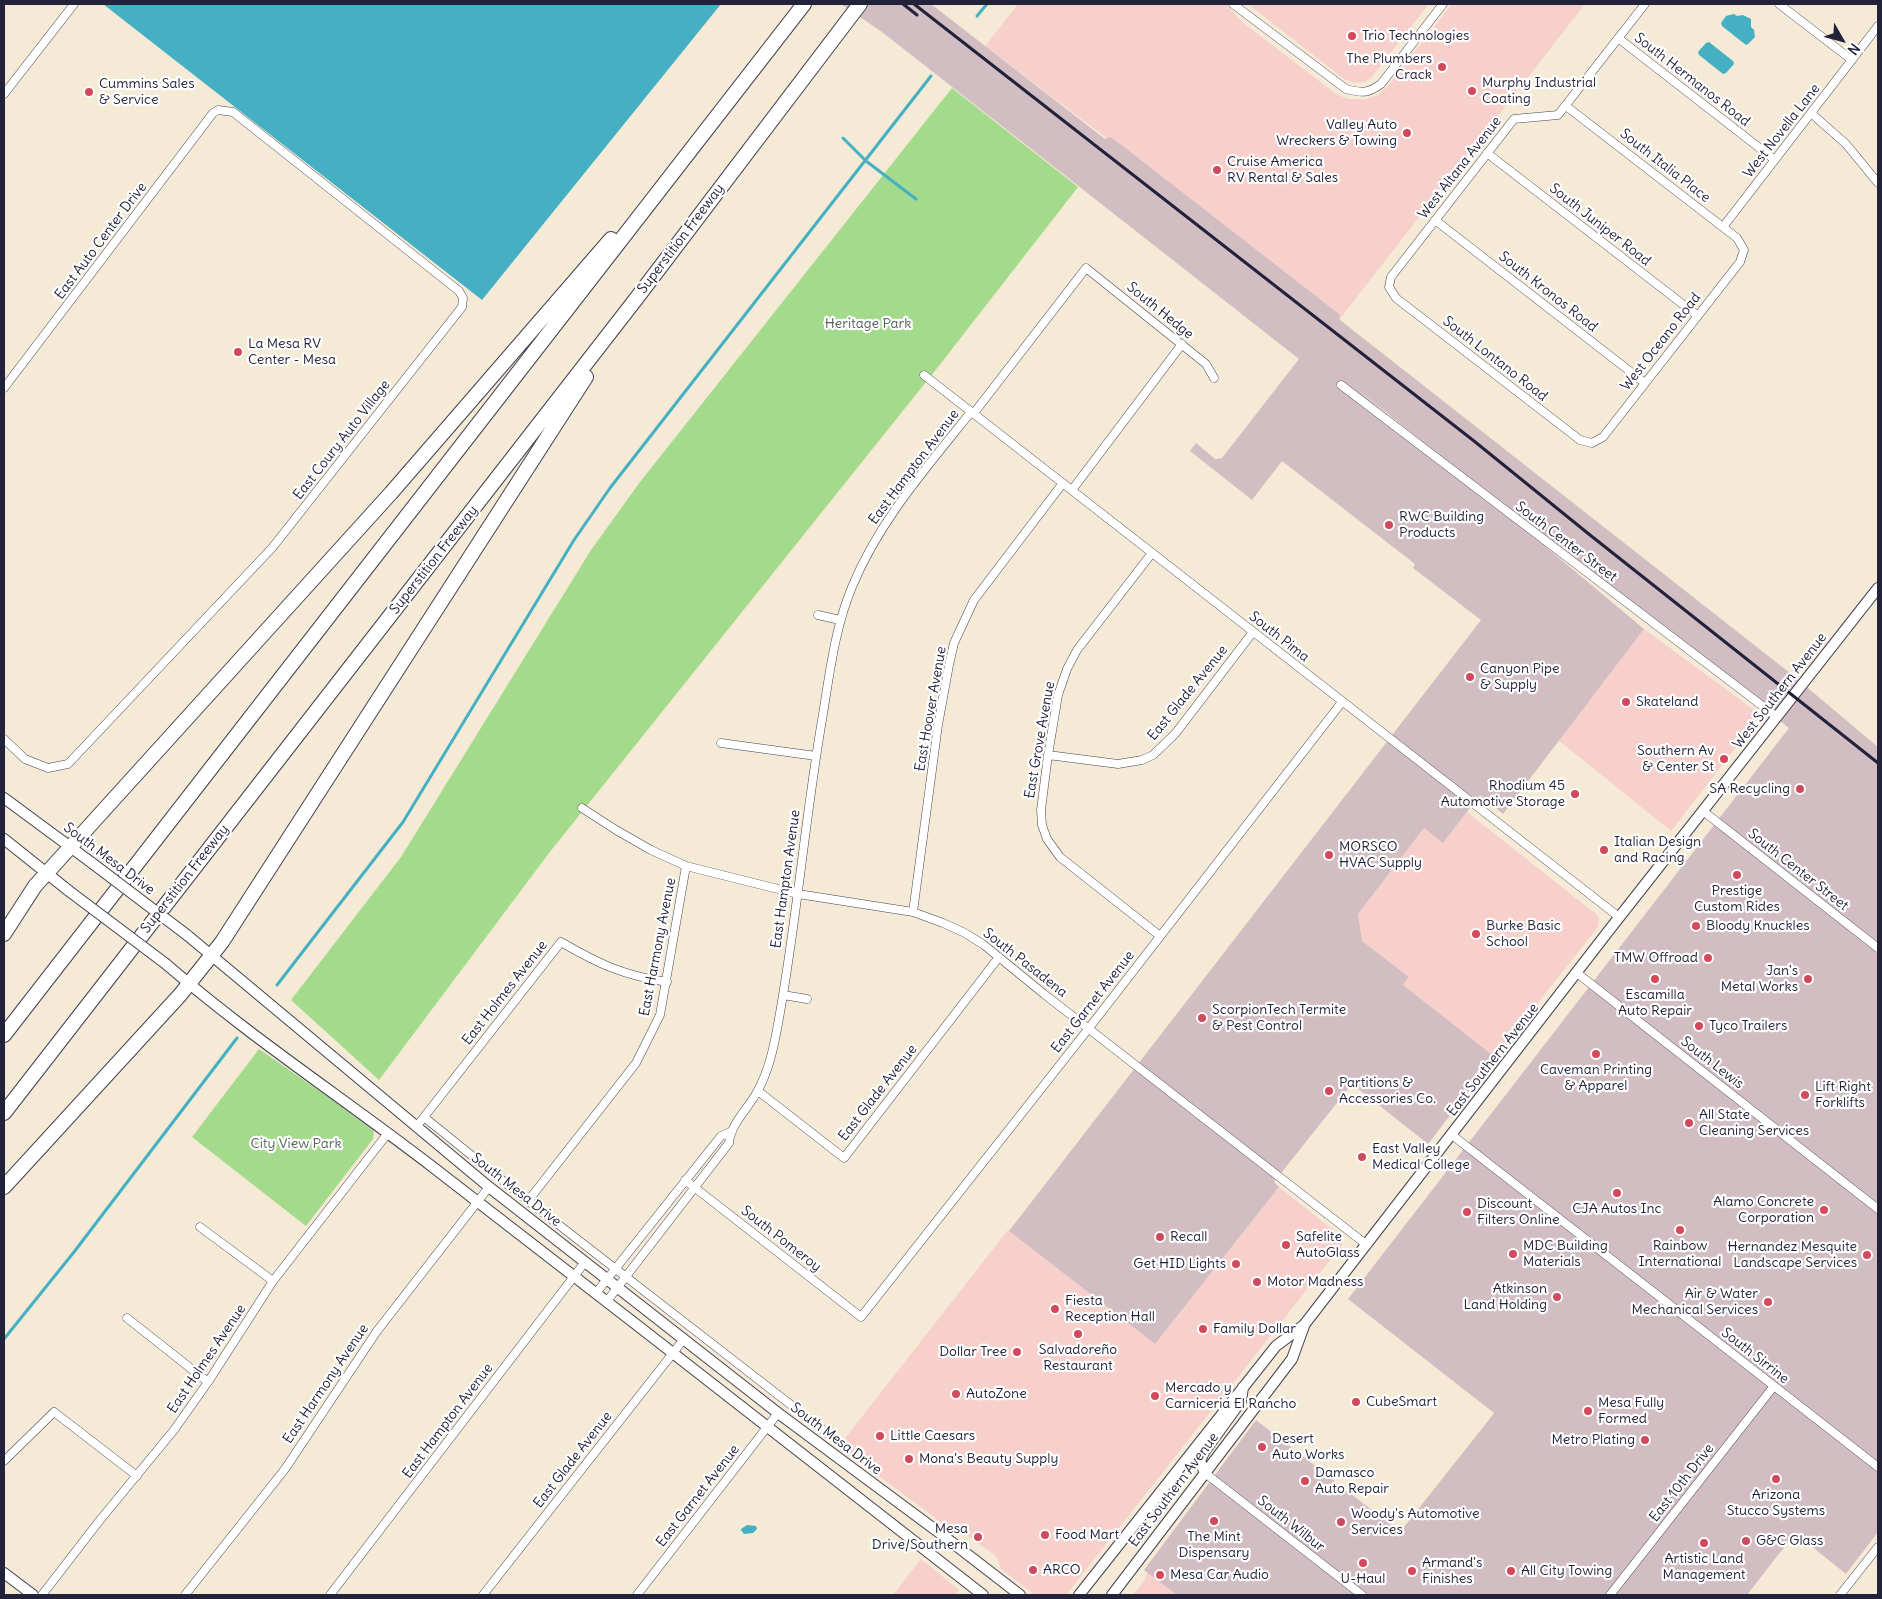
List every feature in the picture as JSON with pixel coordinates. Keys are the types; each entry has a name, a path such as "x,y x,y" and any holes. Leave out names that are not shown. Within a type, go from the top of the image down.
{"highway":[{"name":"Superstition Freeway","path":"4,1113 636,299 860,4"},
{"path":"4,1035 801,8"},
{"path":"4,934 35,886 391,493 719,114"},
{"path":"4,1187 189,984 228,934 636,299"}],"main road":[{"name":"West Southern Avenue","path":"1703,811 1878,588"},
{"name":"South Mesa Drive","path":"4,798 187,935 489,1187 617,1288 778,1413 1020,1595"},
{"name":"East Southern Avenue","path":"1079,1595 1276,1346 1304,1325 1703,811"},
{"path":"4,839 46,874 166,964 189,984 575,1276 983,1595"},
{"name":"East Southern Avenue","path":"1112,1595 1292,1359 1304,1325"},
{"path":"1205,1473 1200,1461 1204,1452 1241,1401 1244,1386"},
{"path":"4,1573 32,1595"}],"street":[{"path":"4,94 74,4"},
{"path":"1233,4 1346,89 1357,92 1370,92 1381,84 1443,4"},
{"name":"West Altana Avenue","path":"1389,287 1391,277 1514,119 1558,115 1645,4"},
{"path":"1779,4 1852,60"},
{"name":"West Novella Lane","path":"1723,227 1878,26"},
{"name":"South Hermanos Road","path":"1618,38 1775,160"},
{"name":"South Italia Place","path":"1566,106 1723,227 1736,238 1744,250"},
{"name":"East Auto Center Drive","path":"4,388 213,113 218,110"},
{"name":"East Coury Auto Village","path":"4,739 25,759 48,768 68,764 272,548 462,307 463,298 459,291 233,112 218,110"},
{"path":"1811,113 1846,144 1878,183"},
{"name":"South Juniper Road","path":"1487,153 1698,316"},
{"name":"South Kronos Road","path":"1435,220 1645,383"},
{"name":"West Oceano Road","path":"1592,443 1603,437 1740,262 1744,250"},
{"name":"South Hedge","path":"1086,268 1206,364 1214,378"},
{"name":"East Hampton Avenue","path":"607,1301 729,1142 730,1132 758,1091 773,1049 784,995 816,756 833,648 840,620 852,588 878,535 908,491 973,412 1086,268"},
{"name":"South Lontano Road","path":"1389,287 1396,298 1580,440 1592,443"},
{"path":"1072,490 1182,344"},
{"name":"South Pima","path":"924,375 1619,917"},
{"name":"South Center Street","path":"1341,385 1777,717"},
{"name":"East Hoover Avenue","path":"913,912 938,725 954,643 963,622 984,586 1063,483"},
{"name":"East Grove Avenue","path":"1152,553 1077,650 1070,663 1058,696 1041,810 1042,825 1052,848 1070,866 1160,936"},
{"path":"818,615 840,620"},
{"name":"East Glade Avenue","path":"1048,755 1118,764 1136,761 1153,755 1175,734 1253,632"},
{"name":"East Garnet Avenue","path":"861,1317 1089,1028 1342,702"},
{"path":"720,742 816,756"},
{"name":"South Pasadena","path":"582,808 651,850 686,866 798,894 913,912 965,933 984,945 1367,1245"},
{"name":"South Center Street","path":"1703,811 1878,948"},
{"name":"East Harmony Avenue","path":"528,1201 636,1063 646,1045 660,1015 686,866"},
{"name":"East Holmes Avenue","path":"417,1126 560,942 591,960 617,971 666,982"},
{"name":"East Glade Avenue","path":"758,1091 844,1158 999,957"},
{"name":"South Lewis","path":"1577,973 1878,1209"},
{"path":"784,995 807,1000"},
{"name":"South Mesa Drive","path":"424,1117 528,1201 835,1439"},
{"name":"East Hampton Avenue","path":"596,1293 721,1136 730,1132"},
{"name":"East Holmes Avenue","path":"42,1595 100,1520 174,1430 274,1281 388,1133"},
{"name":"South Sirrine","path":"1452,1135 1878,1467"},
{"name":"South Pomeroy","path":"685,1180 861,1317"},
{"name":"East Harmony Avenue","path":"185,1595 285,1469 377,1331 489,1187"},
{"path":"200,1227 274,1281"},
{"name":"East Hampton Avenue","path":"330,1595 585,1262"},
{"path":"127,1318 208,1382"},
{"name":"East Glade Avenue","path":"483,1595 684,1340"},
{"name":"East 10th Drive","path":"1610,1595 1774,1386"},
{"path":"4,1461 54,1412 137,1476"},
{"name":"East Garnet Avenue","path":"637,1595 778,1413"},
{"name":"South Wilbur","path":"1205,1473 1362,1595"},
{"path":"1840,1595 1878,1547"}],"shaded area":[{"path":"841,4 931,4 1105,139 1111,137 1339,314 1340,320 1790,673 1878,747 1878,1532 1846,1574 1795,1533 1747,1595 1177,1595 1144,1570 1256,1420 1400,1532 1488,1421 1494,1413 1348,1299 1789,728 1545,540 1357,389 1644,629 1503,814 1480,795 1443,843 1424,828 1358,914 1362,941 1409,977 1403,985 1495,1057 1428,1144 1352,1084 1274,1182 1279,1187 1155,1344 1009,1231 1481,620 1413,568 1415,564 1282,461 1252,500 1190,451 1196,443 1215,459 1222,458 1299,359 882,32"},
{"path":"1018,4 1226,4 1241,21 1336,94 1348,99 1367,99 1378,95 1387,87 1452,4 1585,4 1339,320 1339,314 985,46"},
{"path":"1248,4 1429,4 1371,78 1365,82 1354,83 1344,79"},
{"path":"1644,629 1761,715 1671,831 1558,740"},
{"name":"Burke Basic School","path":"1467,812 1599,918 1598,927 1495,1057 1403,985 1409,977 1362,941 1358,914 1424,828 1443,843"},
{"path":"1279,1187 1341,1236 1343,1240 1342,1245 1066,1595 1035,1595 1001,1569 997,1557 960,1530 942,1523 839,1446 1008,1230 1155,1344"},
{"path":"921,1559 959,1590 955,1595 893,1595"},
{"path":"1148,1572 1178,1595 1133,1595 1144,1581"}],"green space":[{"name":"Heritage Park","path":"952,88 1078,187 938,367 549,853 379,1080 291,1000 401,857 591,550 640,482"},
{"name":"City View Park","path":"259,1049 374,1131 373,1139 306,1226 192,1137"}],"water":[{"path":"103,4 721,4 482,300"},
{"path":"1734,14 1737,16 1743,15 1751,19 1751,27 1754,30 1755,37 1746,45 1722,26 1721,23 1726,16"},
{"path":"1709,42 1733,61 1734,64 1726,73 1723,74 1699,55 1698,52"},
{"path":"747,1525 756,1526 757,1529 753,1533 744,1534 741,1529"}],"waterway":[{"path":"977,16 987,4"},
{"path":"277,985 403,822 574,540 610,488 931,76"},
{"path":"843,138 866,161 916,199"},
{"path":"4,1339 74,1252 237,1038"}],"railway":[{"path":"903,4 917,15"},
{"path":"914,4 1474,441 1878,763"}],"place":[{"name":"Trio Technologies","path":"1352,36"},
{"name":"The Plumbers Crack","path":"1442,67"},
{"name":"Murphy Industrial Coating","path":"1472,91"},
{"name":"Cummins Sales & Service","path":"89,92"},
{"name":"Valley Auto Wreckers & Towing","path":"1407,133"},
{"name":"Cruise America RV Rental & Sales","path":"1217,170"},
{"name":"La Mesa RV Center - Mesa","path":"238,352"},
{"name":"RWC Building Products","path":"1389,525"},
{"name":"Canyon Pipe & Supply","path":"1470,677"},
{"name":"Skateland","path":"1626,702"},
{"name":"Southern Av & Center St","path":"1724,759"},
{"name":"SA Recycling","path":"1800,789"},
{"name":"Rhodium 45 Automotive Storage","path":"1575,794"},
{"name":"Italian Design and Racing","path":"1604,850"},
{"name":"MORSCO HVAC Supply","path":"1329,855"},
{"name":"Prestige Custom Rides","path":"1737,875"},
{"name":"Bloody Knuckles","path":"1696,926"},
{"name":"Burke Basic School","path":"1476,934"},
{"name":"TMW Offroad","path":"1708,958"},
{"name":"Escamilla Auto Repair","path":"1655,979"},
{"name":"Jan's Metal Works","path":"1808,979"},
{"name":"ScorpionTech Termite & Pest Control","path":"1202,1018"},
{"name":"Tyco Trailers","path":"1699,1026"},
{"name":"Caveman Printing & Apparel","path":"1596,1054"},
{"name":"Partitions & Accessories Co.","path":"1329,1091"},
{"name":"Lift Right Forklifts","path":"1805,1095"},
{"name":"All State Cleaning Services","path":"1689,1123"},
{"name":"East Valley Medical College","path":"1362,1157"},
{"name":"CJA Autos Inc","path":"1617,1193"},
{"name":"Alamo Concrete Corporation","path":"1824,1210"},
{"name":"Discount Filters Online","path":"1467,1212"},
{"name":"Rainbow International","path":"1680,1230"},
{"name":"Recall","path":"1160,1237"},
{"name":"Safelite AutoGlass","path":"1286,1245"},
{"name":"MDC Building Materials","path":"1513,1254"},
{"name":"Hernandez Mesquite Landscape Services","path":"1867,1255"},
{"name":"Get HID Lights","path":"1236,1264"},
{"name":"Motor Madness","path":"1257,1282"},
{"name":"Atkinson Land Holding","path":"1557,1297"},
{"name":"Air & Water Mechanical Services","path":"1768,1302"},
{"name":"Fiesta Reception Hall","path":"1055,1309"},
{"name":"Family Dollar","path":"1203,1329"},
{"name":"Salvadoreño Restaurant","path":"1078,1334"},
{"name":"Dollar Tree","path":"1017,1352"},
{"name":"AutoZone","path":"956,1394"},
{"name":"Mercado y Carniceria El Rancho","path":"1155,1396"},
{"name":"CubeSmart","path":"1356,1402"},
{"name":"Mesa Fully Formed","path":"1588,1411"},
{"name":"Little Caesars","path":"880,1436"},
{"name":"Metro Plating","path":"1645,1440"},
{"name":"Desert Auto Works","path":"1262,1447"},
{"name":"Mona's Beauty Supply","path":"909,1459"},
{"name":"Arizona Stucco Systems","path":"1776,1479"},
{"name":"Damasco Auto Repair","path":"1305,1481"},
{"name":"The Mint Dispensary","path":"1214,1521"},
{"name":"Woody's Automotive Services","path":"1341,1522"},
{"name":"Food Mart","path":"1045,1535"},
{"name":"Mesa Drive/Southern","path":"978,1537"},
{"name":"G&C Glass","path":"1746,1541"},
{"name":"Artistic Land Management","path":"1704,1543"},
{"name":"U-Haul","path":"1363,1563"},
{"name":"ARCO","path":"1033,1570"},
{"name":"Armand's Finishes","path":"1412,1571"},
{"name":"All City Towing","path":"1511,1571"},
{"name":"Mesa Car Audio","path":"1160,1575"}]}
